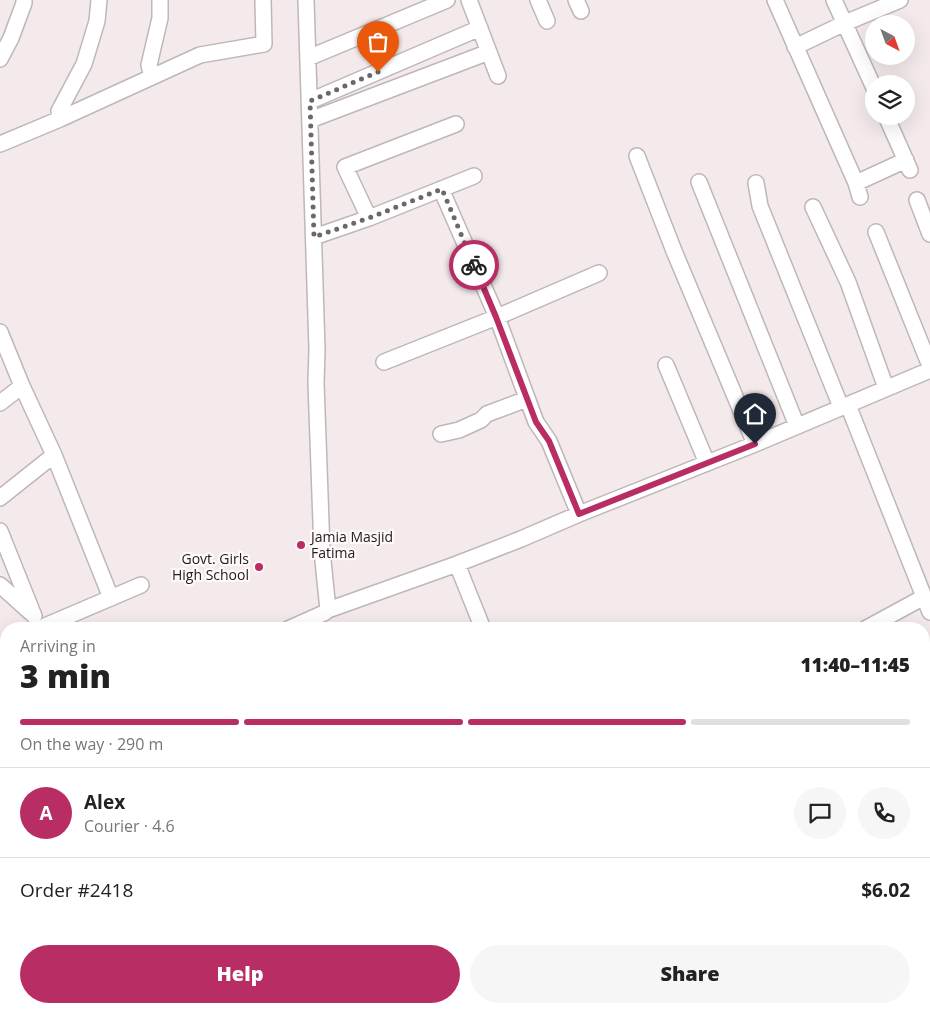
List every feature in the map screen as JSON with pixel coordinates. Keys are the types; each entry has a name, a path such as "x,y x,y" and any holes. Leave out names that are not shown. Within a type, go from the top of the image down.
{"street":[{"path":"0,59 11,38 24,0"},
{"path":"60,119 59,110 84,64 97,21 99,0"},
{"path":"152,77 149,65 160,18 160,0"},
{"path":"0,143 60,119 200,55 264,44 263,0"},
{"path":"308,58 447,0"},
{"path":"469,0 498,76"},
{"path":"538,0 548,21"},
{"path":"775,0 858,190 908,165 890,125"},
{"path":"834,0 868,75"},
{"path":"795,46 900,0"},
{"path":"309,2 308,58 317,349 316,393 326,612 325,622"},
{"path":"310,101 480,28"},
{"path":"310,120 489,52"},
{"path":"369,218 345,167 456,124"},
{"path":"637,156 674,251 755,444"},
{"path":"314,237 369,218 474,176"},
{"path":"699,182 797,426"},
{"path":"756,183 760,206 930,612"},
{"path":"442,189 496,317 536,422 549,441 579,514"},
{"path":"917,200 930,234"},
{"path":"813,207 848,282 886,388"},
{"path":"876,232 930,366"},
{"path":"384,362 599,273"},
{"path":"0,332 22,386 54,455 111,598"},
{"path":"666,365 707,463"},
{"path":"304,622 521,539 755,444 930,370"},
{"path":"0,403 22,386"},
{"path":"441,434 459,430 481,420 487,414 527,399"},
{"path":"0,498 54,455"},
{"path":"0,531 41,622"},
{"path":"457,564 480,622"},
{"path":"0,585 40,622"},
{"path":"47,622 142,586"},
{"path":"879,622 924,598"}],"way so far":[{"path":"378,72 310,101 314,237 369,218 442,189 474,265"}],"place":[{"name":"Jamia Masjid Fatima","path":"301,545"},
{"name":"Govt. Girls High School","path":"259,567"}],"route":[{"path":"474,265 536,422 549,441 579,514 755,444"}]}
